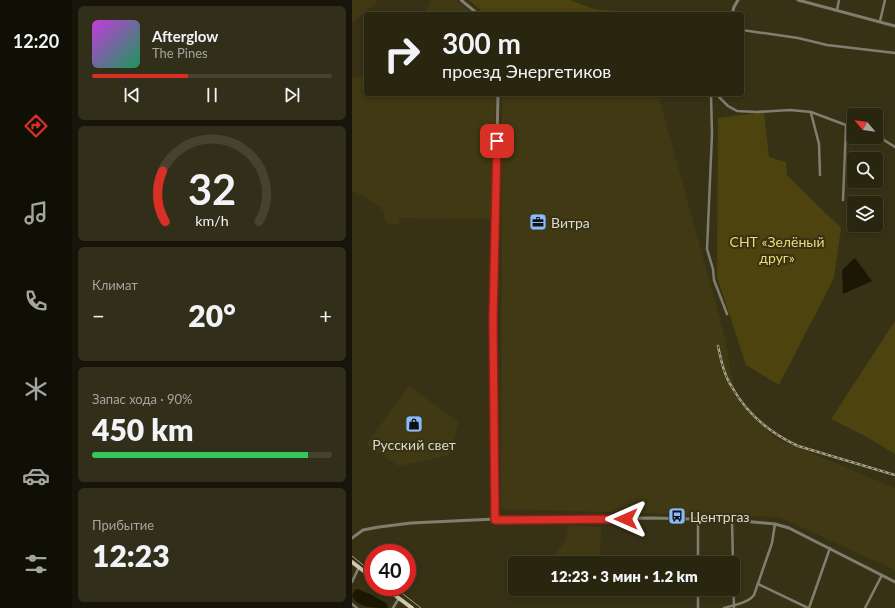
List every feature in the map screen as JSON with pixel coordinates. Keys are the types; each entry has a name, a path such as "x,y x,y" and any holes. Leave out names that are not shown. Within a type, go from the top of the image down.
{"main road":[{"path":"352,562 364,572"},
{"path":"396,596 412,608"}],"street":[{"path":"461,0 476,12"},
{"path":"733,12 738,0"},
{"path":"798,0 895,26"},
{"path":"837,10 839,0"},
{"path":"880,21 885,0"},
{"path":"744,30 798,38 819,43 895,53"},
{"path":"495,520 493,320 498,96"},
{"path":"711,96 712,134 707,249 713,269 714,280 727,314"},
{"path":"718,96 728,106 737,111 757,112 790,110 811,112 846,126 843,200"},
{"path":"811,112 819,144 820,175"},
{"path":"883,139 895,147"},
{"path":"698,519 698,556"},
{"path":"352,538 363,530 411,523 495,520 732,520 775,524 789,528 895,582"},
{"path":"732,520 733,556"},
{"path":"724,608 734,607 752,598 772,544 775,524"},
{"path":"758,584 808,608 830,548"},
{"path":"352,582 359,568"},
{"path":"865,608 882,575"},
{"path":"698,596 698,608"},
{"path":"734,596 734,607"},
{"path":"393,608 399,598"},
{"path":"352,604 357,608"}],"shaded area":[{"path":"352,0 379,0 364,12 352,23"},
{"path":"431,0 456,0 470,12 425,12"},
{"path":"364,75 364,96 496,96 493,219 400,218 399,224 390,224 386,223 384,218 384,210 382,211 382,208 352,190 352,77"},
{"path":"502,96 659,96 725,337 735,396 775,438 895,488 895,570 779,517 501,509"},
{"path":"855,258 872,281 843,294 842,270"},
{"path":"409,386 459,422 449,455 399,466 366,445"},
{"path":"568,526 601,527 600,556 554,556 566,541"},
{"path":"358,589 364,592 364,596 374,596 386,603 388,608 377,608 357,603 352,595 355,590"}],"green space":[{"path":"469,0 570,0 594,9 625,12 483,12"},
{"name":"СНТ «Зелёный друг»","path":"764,112 769,157 786,162 787,175 841,228 834,278 779,385 746,365 717,277 718,118"},
{"path":"895,321 895,454 865,436 831,419"}],"tram line":[{"path":"352,556 364,566"},
{"path":"406,596 421,608"}],"railway":[{"path":"718,346 725,372 738,397 752,414 769,429 798,446 895,475"}],"place":[{"name":"Витра","path":"538,222"},
{"name":"Русский свет","path":"414,424"},
{"name":"Центргаз","path":"677,516"}],"route":[{"path":"497,141 493,320 495,520 626,519"}]}
